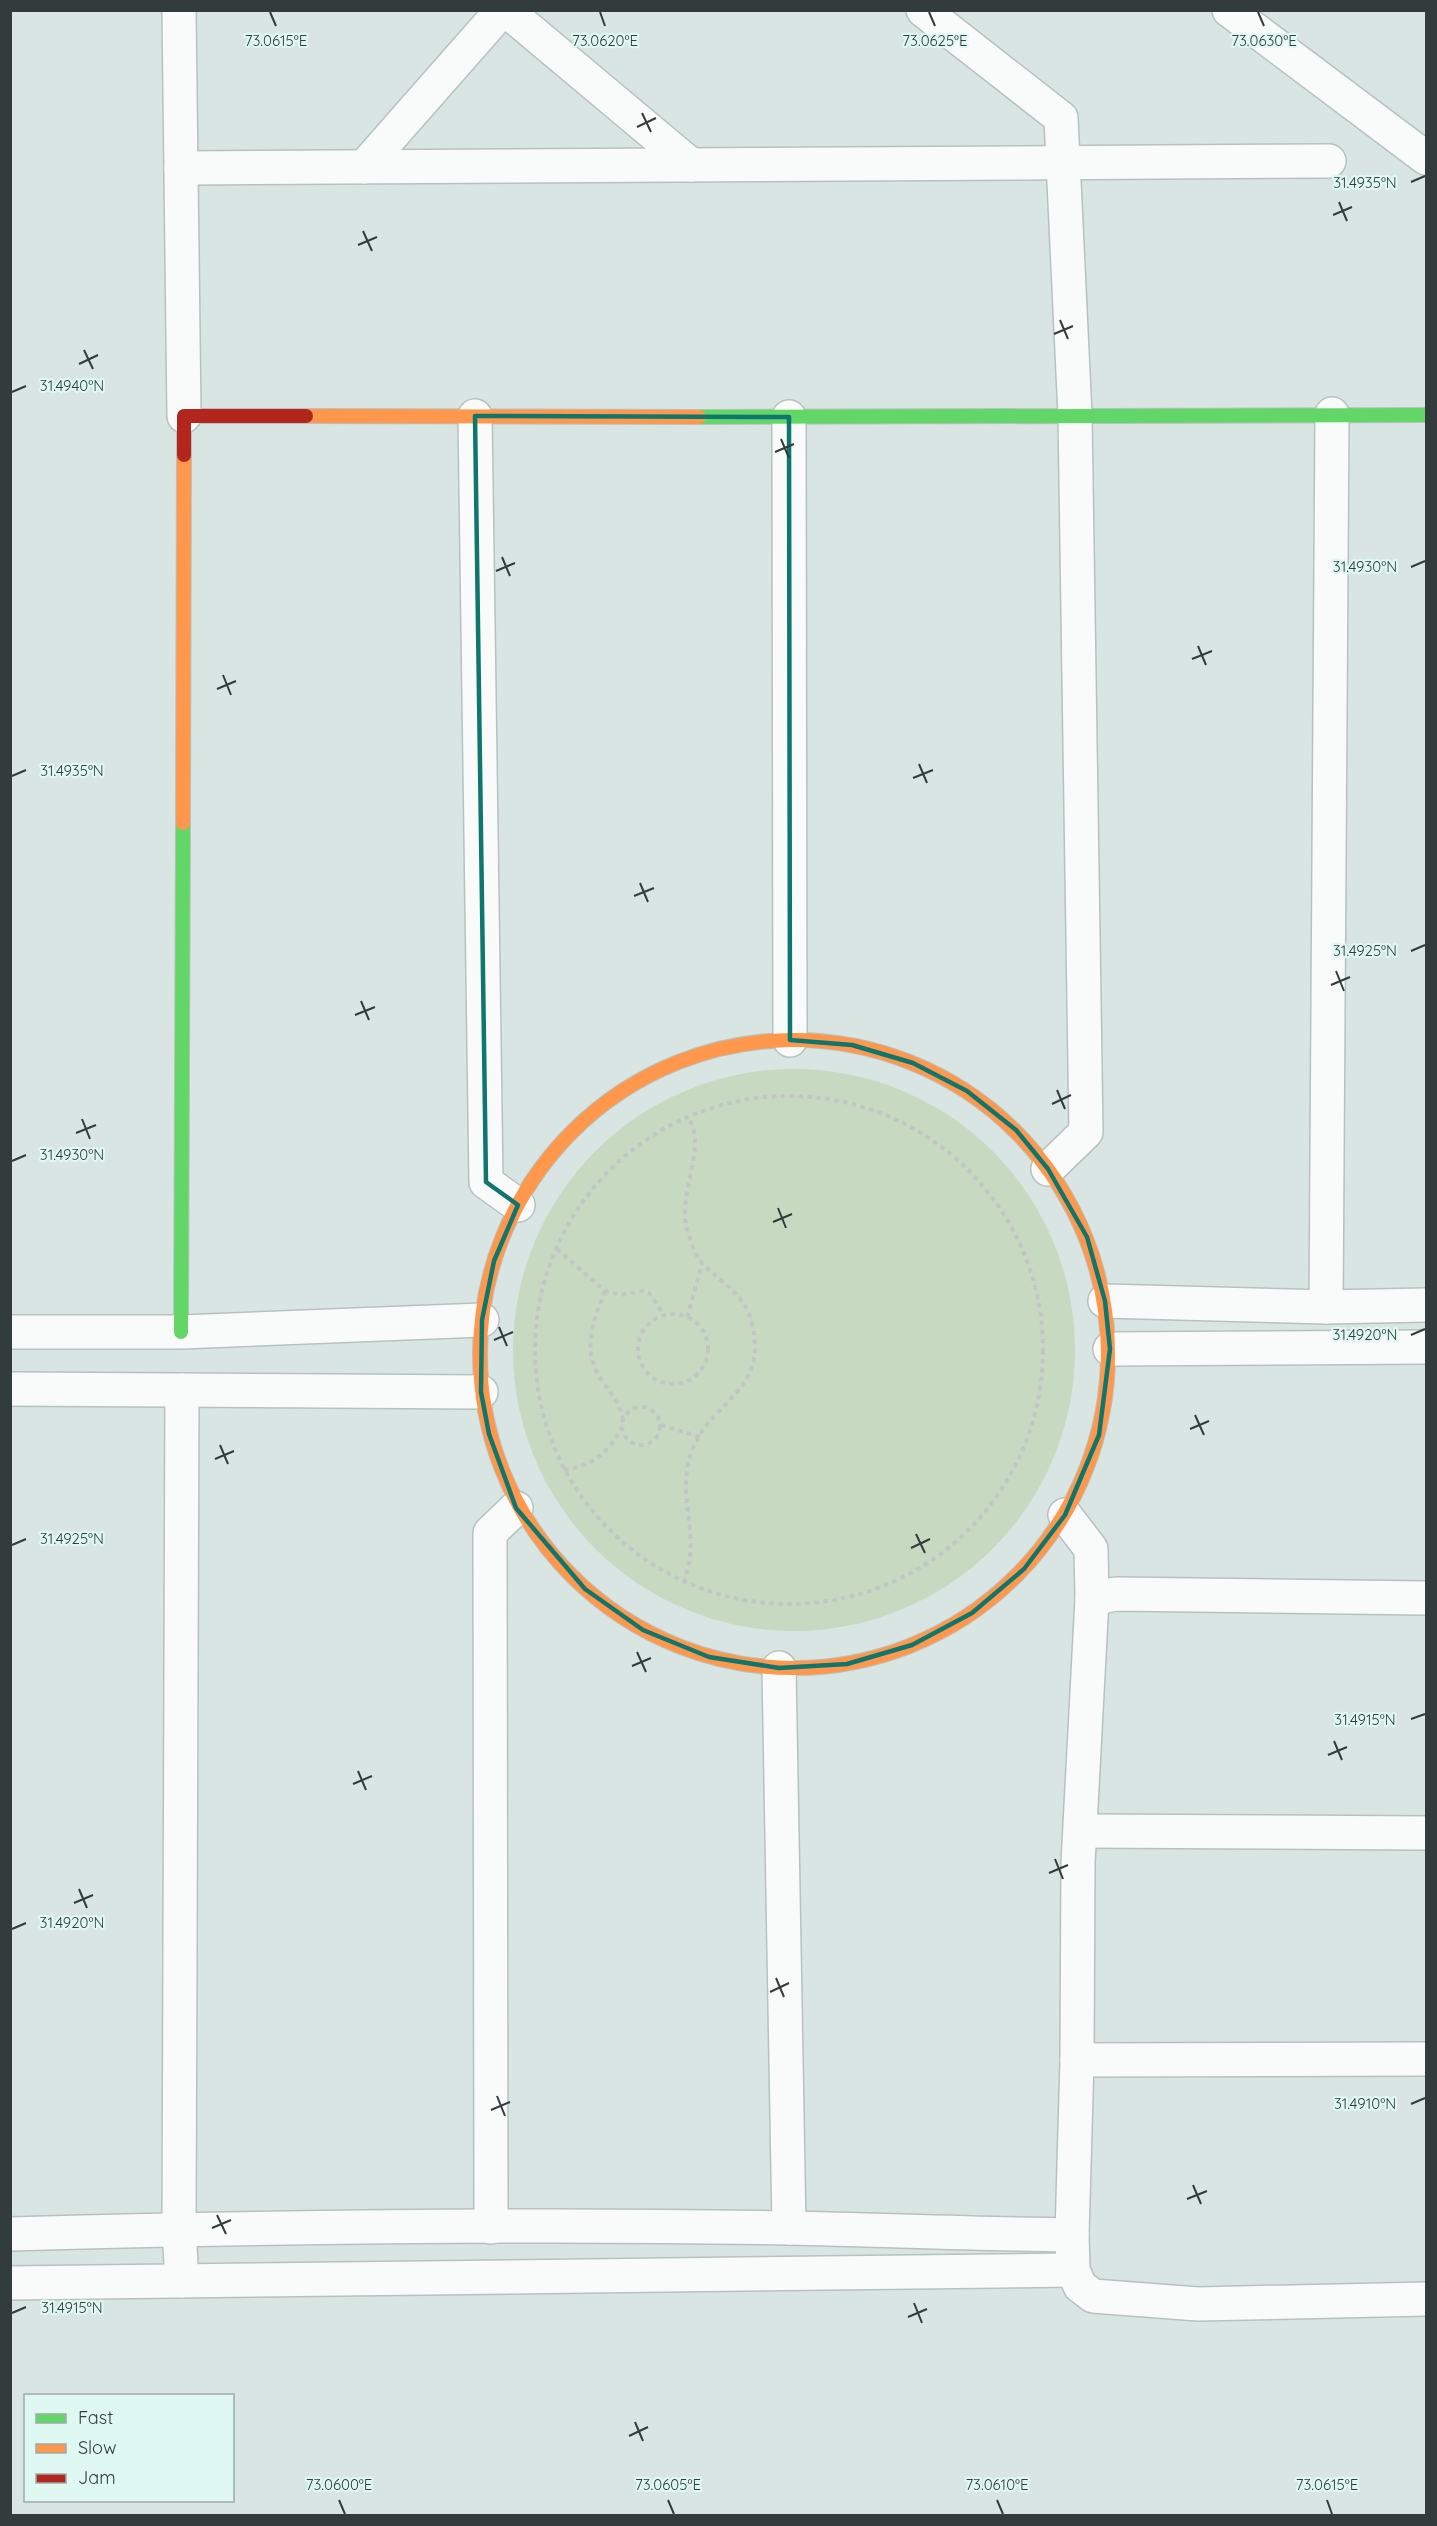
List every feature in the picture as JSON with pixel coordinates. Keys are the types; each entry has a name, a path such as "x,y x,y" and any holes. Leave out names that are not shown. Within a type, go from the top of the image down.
{"street":[{"path":"179,10 184,416 181,1332"},
{"path":"364,167 504,10 691,165"},
{"path":"923,10 1061,118 1075,415 1086,1132 1048,1169"},
{"path":"1229,10 1426,158"},
{"path":"181,168 1329,161"},
{"path":"1326,1307 1332,414"},
{"path":"184,416 789,417 1426,414"},
{"path":"475,416 486,1182 518,1205"},
{"path":"789,417 790,1040"},
{"path":"790,1040 852,1045 913,1063 967,1091 1016,1130 1048,1169 1087,1237 1105,1301 1110,1349 1099,1435 1065,1515 1024,1569 972,1613 912,1645 847,1664 779,1668 709,1657 643,1630 585,1589 537,1536 516,1508 489,1434 481,1392 479,1356 482,1320 494,1261 518,1205 556,1150 604,1104 662,1070 724,1048 790,1040"},
{"path":"1105,1301 1326,1307 1426,1305"},
{"path":"10,1332 181,1332 482,1320"},
{"path":"1110,1349 1426,1347"},
{"path":"10,1389 481,1392"},
{"path":"182,1390 180,2229 182,2281"},
{"path":"491,2227 490,1533 516,1508"},
{"path":"1065,1515 1091,1549 1092,1599 1081,1831 1072,2235 1073,2270 1080,2286 1093,2296 1198,2304 1426,2299"},
{"path":"1092,1599 1116,1594 1426,1598"},
{"path":"779,1668 789,2228"},
{"path":"1081,1831 1426,1833"},
{"path":"1077,2060 1426,2059"},
{"path":"10,2234 180,2229 491,2227 789,2228 1072,2235"},
{"path":"10,2283 1073,2270"}],"path":[{"path":"771,1097 813,1097 854,1104 895,1119 932,1138 964,1164 986,1188 1015,1231 1031,1270 1042,1311 1045,1352 1038,1404 1030,1435 1013,1474 989,1508 960,1539 927,1565 879,1588 849,1598 808,1604 766,1604 735,1599 684,1583 647,1563 615,1536 586,1506 564,1470 548,1431 537,1390 534,1348 538,1307 549,1266 557,1249 567,1228 590,1193 619,1162 652,1136 689,1117 730,1103 771,1097"},
{"path":"684,1583 690,1555 685,1501 687,1470 693,1449 705,1427 743,1388 752,1368 755,1347 752,1322 744,1303 725,1282 702,1264 693,1246 686,1222 687,1195 696,1138 689,1117"},
{"path":"557,1249 605,1291 621,1295 646,1291 654,1298 664,1315"},
{"path":"687,1317 702,1264"},
{"path":"605,1291 591,1330 590,1351 596,1371 616,1400 623,1418 622,1427 625,1437 632,1444 642,1446 652,1442 658,1435 661,1425 657,1415 650,1408 640,1407 631,1410 623,1418"},
{"path":"676,1314 687,1317 698,1324 706,1335 709,1347 707,1360 701,1372 691,1380 671,1384 652,1377 643,1368 638,1343 644,1330 652,1321 664,1315 676,1314"},
{"path":"661,1425 700,1437"},
{"path":"564,1470 579,1468 593,1462 605,1453 622,1427"}],"highlighted area":[{"path":"475,416 789,417 790,1040 852,1045 913,1063 967,1091 1016,1130 1048,1169 1087,1237 1105,1301 1110,1349 1099,1435 1065,1515 1024,1569 972,1613 912,1645 847,1664 779,1668 709,1657 643,1630 585,1589 516,1508 489,1434 481,1392 482,1320 494,1261 518,1205 486,1182"}],"green space":[{"path":"794,1069 849,1074 902,1090 950,1116 993,1151 1028,1194 1054,1242 1070,1295 1075,1350 1070,1405 1054,1458 1028,1506 993,1549 950,1584 902,1610 849,1626 794,1631 739,1626 686,1610 638,1584 595,1549 560,1506 534,1458 518,1405 513,1350 518,1295 534,1242 560,1194 595,1151 638,1116 686,1090 739,1074"}],"traffic: fast":[{"path":"699,417 1426,415"},
{"path":"181,1332 183,823"}],"traffic: slow":[{"path":"306,416 699,417"},
{"path":"183,823 184,455"},
{"path":"794,1040 855,1047 914,1064 968,1093 1016,1132 1055,1180 1084,1234 1101,1293 1108,1354 1101,1415 1084,1474 1055,1528 1016,1576 968,1615 914,1644 855,1661 794,1668 733,1661 674,1644 620,1615 572,1576 533,1528 504,1474 487,1415 480,1354 487,1293 504,1234 533,1180 572,1132 620,1093 674,1064 733,1047 794,1040"}],"traffic: jam":[{"path":"184,455 184,416 306,416"}]}
